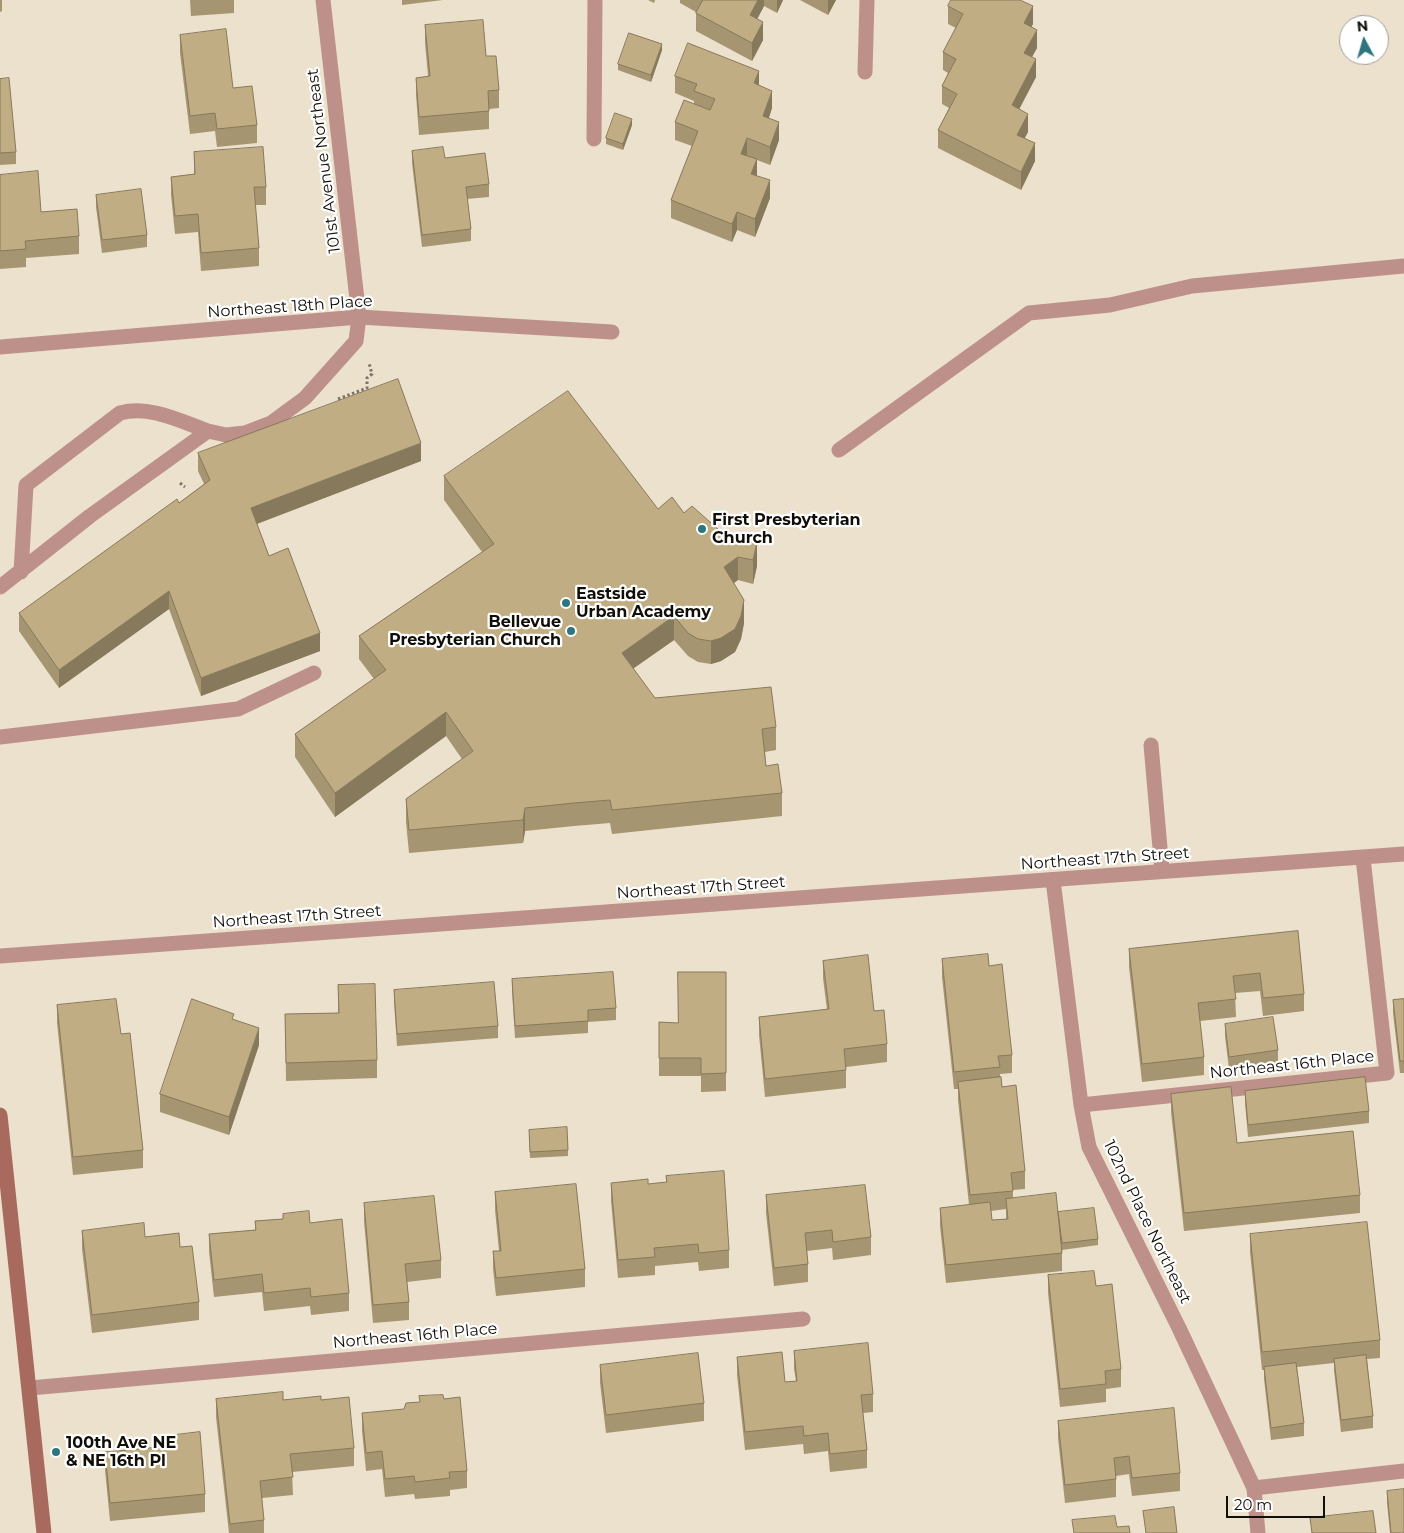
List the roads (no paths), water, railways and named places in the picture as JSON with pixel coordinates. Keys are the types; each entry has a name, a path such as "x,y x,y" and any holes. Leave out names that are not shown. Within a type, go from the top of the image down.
{"street":[{"name":"101st Avenue Northeast","path":"21,572 26,485 120,413 134,409 153,412 208,431 226,435 245,433 271,423 298,403 356,341 360,317 323,0"},
{"path":"594,139 595,0"},
{"path":"865,72 867,0"},
{"path":"839,450 1029,313 1110,305 1192,286 1404,266"},
{"name":"Northeast 18th Place","path":"0,347 360,317 612,332"},
{"path":"0,587 90,516 208,431"},
{"path":"0,736 238,709 314,673"},
{"path":"1151,744 1162,872"},
{"name":"Northeast 17th Street","path":"0,956 1404,854"},
{"name":"Northeast 16th Place","path":"1081,1105 1387,1073 1363,858"},
{"name":"102nd Place Northeast","path":"1053,880 1081,1105 1089,1147 1179,1328 1254,1488 1258,1533"},
{"path":"0,1115 44,1533"},
{"name":"Northeast 16th Place","path":"30,1388 803,1319"},
{"path":"1254,1488 1404,1471"}],"place":[{"name":"First Presbyterian Church","path":"702,529"},
{"name":"Eastside Urban Academy","path":"566,603"},
{"name":"Bellevue Presbyterian Church","path":"571,631"},
{"name":"100th Ave NE & NE 16th Pl","path":"56,1452"}]}
